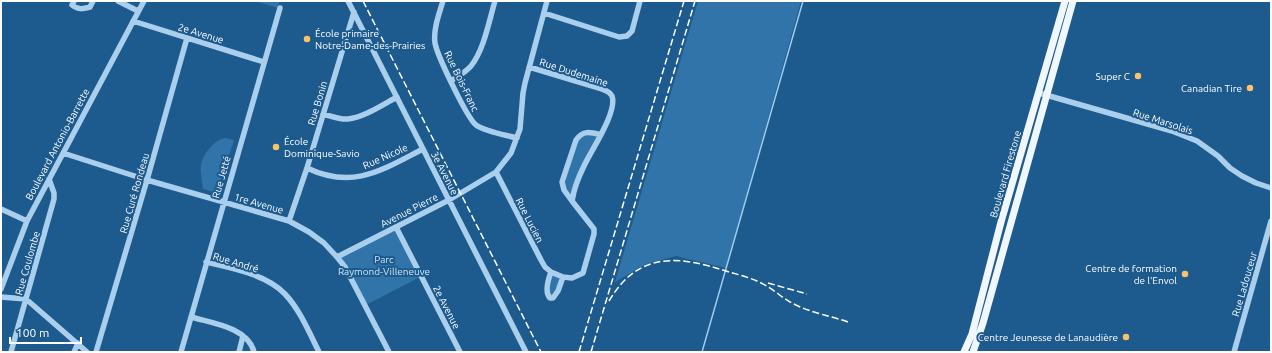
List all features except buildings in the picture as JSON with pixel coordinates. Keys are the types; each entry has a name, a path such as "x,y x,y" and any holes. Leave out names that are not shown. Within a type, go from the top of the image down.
{"main road":[{"name":"Boulevard Firestone","path":"973,352 983,323 1043,94 1065,1"},
{"name":"Boulevard Firestone","path":"964,352 972,334 1002,218 1073,1"}],"street":[{"path":"74,1 72,5 84,9 90,7 93,1"},
{"path":"118,1 138,11"},
{"name":"Boulevard Antonio-Barrette","path":"1,289 27,221 144,1"},
{"name":"3e Avenue","path":"348,1 526,352"},
{"name":"Rue Bois-Franc","path":"441,1 435,31 435,42 439,55 467,114 476,125 517,138"},
{"path":"451,81 466,71 476,58 480,50 495,1"},
{"name":"Avenue Pierre","path":"337,257 449,200 496,172 511,153 517,138 522,120 523,93 548,1"},
{"path":"544,13 619,37 627,36 632,31 640,1"},
{"name":"Rue Jetté","path":"181,352 280,8"},
{"name":"Rue Bonin","path":"289,221 307,168 354,12"},
{"name":"2e Avenue","path":"133,21 264,62"},
{"name":"Rue Curé Rondeau","path":"96,352 147,180 186,38"},
{"name":"Rue Dudemaine","path":"529,67 607,91 612,96 613,105 607,124 601,135"},
{"name":"Rue Marsolais","path":"1043,94 1172,131 1197,142 1218,156 1230,168 1242,176 1271,188"},
{"path":"323,114 342,119 352,118 368,112 397,97"},
{"path":"551,272 546,292 550,298 556,296 563,277 572,278 583,273 594,234 593,226 572,200 564,190 562,182 576,140 583,133 588,132 601,135 582,170 572,200"},
{"name":"Rue Nicole","path":"307,168 316,173 349,178 365,176 377,172 423,149"},
{"name":"1re Avenue","path":"63,153 147,180 289,221 309,232 324,243 345,267 389,352"},
{"name":"Rue Lucien","path":"496,172 540,260 551,272 563,277"},
{"name":"Rue Coulombe","path":"11,352 54,199 54,193 49,180"},
{"path":"1,209 27,221"},
{"name":"Rue Ladouceur","path":"1234,352 1271,221"},
{"name":"2e Avenue","path":"396,227 460,352"},
{"path":"1264,245 1271,248"},
{"name":"Rue André","path":"206,262 245,272 270,282 285,293 297,309 319,352"},
{"path":"1,297 26,298 87,352"},
{"path":"191,317 232,329 243,336 250,343 254,352"},
{"path":"239,352 243,336"},
{"path":"74,352 78,343"}],"green space":[{"path":"255,1 278,1 278,8"},
{"path":"698,1 801,1 726,268 676,256 646,264 615,282"},
{"path":"583,133 601,135 572,201 562,186 576,140"},
{"path":"225,138 234,140 217,193 203,189 201,163 205,154 212,145"},
{"name":"Parc Raymond-Villeneuve","path":"396,227 424,275 364,306 337,257"},
{"path":"551,272 563,277 553,298 547,295"}],"waterway":[{"path":"702,352 803,1"}],"railway":[{"path":"363,1 541,352"},
{"path":"579,352 684,1"},
{"path":"591,352 695,1"},
{"path":"609,301 621,284 634,273 647,265 662,261 677,261 694,263 750,278 767,286 787,300 802,308 848,322"},
{"path":"768,283 807,294"}],"place":[{"name":"École primaire Notre-Dame-des-Prairies","path":"307,39"},
{"name":"Super C","path":"1138,76"},
{"name":"Canadian Tire","path":"1250,88"},
{"name":"École Dominique-Savio","path":"276,147"},
{"name":"Centre de formation de l'Envol","path":"1185,274"},
{"name":"Centre Jeunesse de Lanaudière","path":"1126,337"}]}
